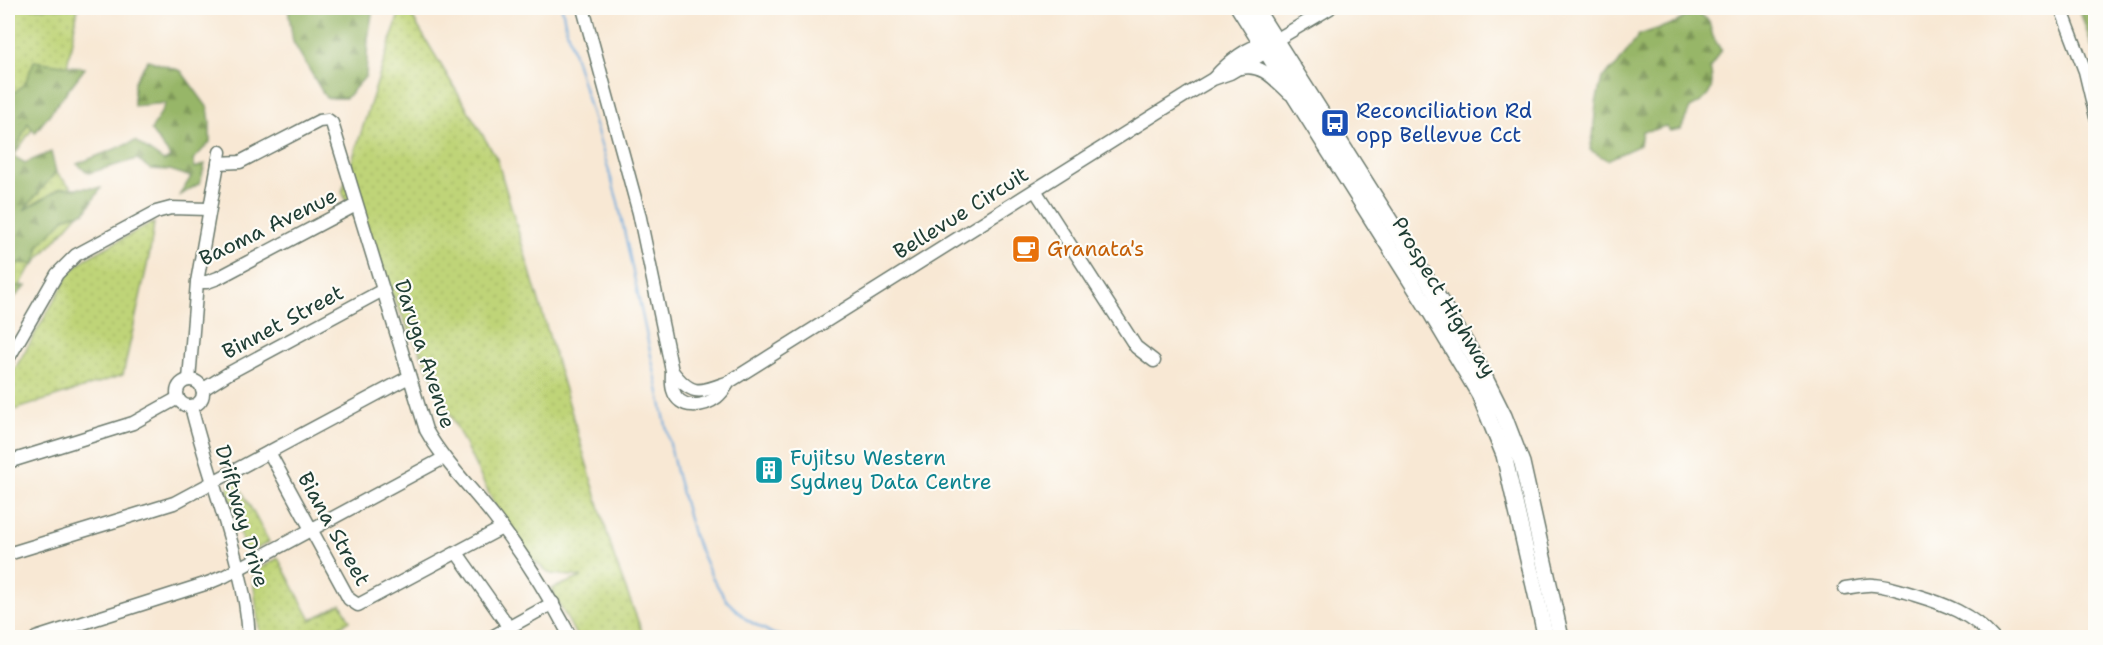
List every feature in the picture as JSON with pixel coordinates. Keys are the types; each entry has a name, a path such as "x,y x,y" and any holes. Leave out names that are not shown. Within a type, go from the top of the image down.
{"main road":[{"name":"Prospect Highway","path":"1239,8 1268,45 1430,284 1476,360 1504,416 1522,463 1561,638"},
{"name":"Prospect Highway","path":"1255,8 1268,45 1297,100 1479,394 1504,455 1546,638"}],"street":[{"name":"Bellevue Circuit","path":"583,8 639,213 672,371 686,387 697,392 729,382 1213,79 1238,69 1268,45"},
{"path":"1268,45 1330,8"},
{"path":"2061,8 2085,71 2096,117"},
{"name":"Bellevue Circuit","path":"1213,79 1224,66 1268,45"},
{"path":"1238,69 1250,66 1261,69 1297,100"},
{"name":"Daruga Avenue","path":"208,209 219,158 240,162 319,121 328,120 334,129 426,430 444,458 495,517 555,606 571,638"},
{"path":"1035,190 1136,347 1154,361"},
{"name":"Baoma Avenue","path":"197,282 207,282 218,278 356,205"},
{"path":"8,359 57,274 76,255 156,212 171,208 208,209 197,282 189,380"},
{"name":"Binnet Street","path":"202,390 229,373 383,290"},
{"path":"8,554 163,508 409,377"},
{"path":"189,380 195,381 202,390 199,402 191,406 181,403 178,398 179,386 189,380"},
{"path":"8,462 133,423 178,398"},
{"name":"Driftway Drive","path":"191,406 239,569 246,603 249,638"},
{"name":"Biana Street","path":"269,452 349,599 358,605 502,528"},
{"path":"36,638 208,584 313,530 444,458"},
{"path":"457,553 509,634"},
{"path":"1845,588 1872,585 1892,588 1944,604 1976,621 1993,638"},
{"path":"490,638 509,634 555,606"}],"green space":[{"path":"8,8 78,8 64,83 10,161 52,169 88,203 28,271 8,308"},
{"path":"288,8 373,8 366,76 346,98 326,98 293,42"},
{"path":"401,8 407,8 497,159 615,560 644,637 577,637 551,589 582,577 551,574 515,547 342,192"},
{"path":"2079,8 2095,8 2095,56"},
{"path":"1696,11 1709,21 1713,37 1721,50 1710,68 1712,82 1706,97 1690,108 1681,129 1670,131 1665,126 1642,131 1640,145 1607,160 1590,150 1596,103 1602,78 1617,65 1639,35 1675,23"},
{"path":"148,60 181,71 208,108 210,142 193,160 195,168 205,164 200,183 179,196 191,177 170,170 150,169 137,159 89,173 77,164 135,141 164,161 171,157 151,131 166,103 134,106 134,82"},
{"path":"34,61 85,68 35,133 28,123 13,156 25,163 51,152 56,172 24,210 61,188 101,188 85,212 66,217 39,246 35,264 17,263 14,286 26,286 8,304 8,98 25,83"},
{"path":"154,223 150,252 123,375 8,412 8,381 70,273 85,259"},
{"path":"236,480 269,542 251,552 245,549 227,490 230,483"},
{"path":"278,558 311,620 341,604 350,621 320,637 260,637 253,578 258,570"}],"waterway":[{"path":"562,8 618,202 676,472 694,537 713,579 727,601 747,620 773,634 791,638"},
{"path":"1048,638 1059,635 1143,632"}],"place":[{"name":"Reconciliation Rd opp Bellevue Cct","path":"1335,123"},
{"name":"Granata's","path":"1026,249"},
{"name":"Fujitsu Western Sydney Data Centre","path":"769,470"}]}
